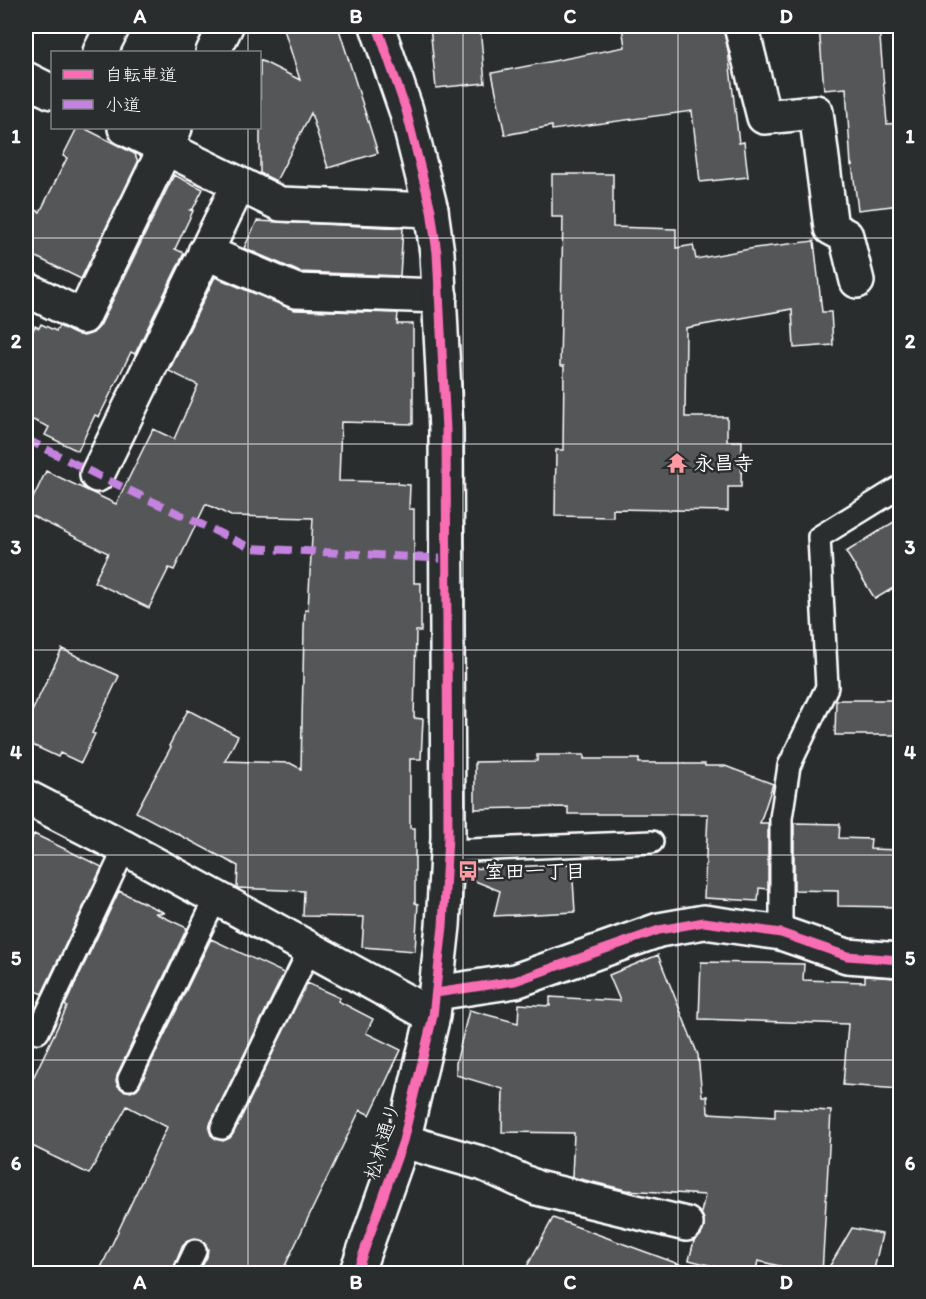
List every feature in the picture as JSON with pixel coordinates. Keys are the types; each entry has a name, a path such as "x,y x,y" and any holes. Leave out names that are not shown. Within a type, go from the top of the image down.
{"street":[{"path":"100,51 113,26"},
{"path":"214,51 226,26"},
{"name":"松林通り","path":"356,1274 403,1141 435,1004 443,926 447,851 446,430 437,254 431,210 406,110 377,26"},
{"path":"741,26 764,117 816,112 831,228 846,236 856,281"},
{"path":"26,79 51,92"},
{"path":"130,129 170,137 239,183 280,204 431,210"},
{"path":"26,289 83,317 170,137"},
{"path":"97,475 239,183"},
{"path":"206,252 296,291 440,296"},
{"path":"28,806 125,848 310,949 435,1004 515,981 659,930 704,922 781,933 847,956 900,960"},
{"path":"403,1141 484,1164 537,1188 686,1224"}],"lane":[{"path":"781,933 781,818 789,766 827,687 819,537 900,487"},
{"path":"447,851 652,842"},
{"path":"38,1032 125,848"},
{"path":"129,1079 216,898"},
{"path":"222,1128 310,949"},
{"path":"184,1274 195,1251"}],"building":[{"path":"283,26 338,26 378,153 328,168 311,113 276,181 260,173 261,60 300,80"},
{"path":"430,26 480,26 485,83 436,88"},
{"path":"622,26 723,26 739,143 744,142 748,177 700,182 692,111 552,130 552,126 505,135 492,73 625,47"},
{"path":"819,26 879,26 887,124 900,123 900,205 858,210 851,165 846,88 824,90"},
{"path":"76,129 86,129 135,154 138,162 81,279 26,252 26,205 40,212 67,158 63,156"},
{"path":"552,174 613,174 613,227 676,229 676,248 693,245 696,259 755,248 814,241 822,312 831,312 833,345 794,348 792,309 686,328 685,417 727,417 727,441 742,441 741,487 728,487 728,511 613,509 613,517 555,516 556,450 563,450 564,366 560,366 563,217 552,217"},
{"path":"174,175 203,189 193,209 190,210 193,211 175,249 184,253 135,354 131,352 99,417 95,415 78,451 45,435 49,427 26,417 26,346 35,326 39,328 41,324 56,331 59,326 84,336 93,333 100,326"},
{"path":"257,221 403,228 400,276 300,272 244,248"},
{"path":"215,277 295,310 398,313 397,324 413,324 413,424 341,422 339,481 398,482 398,484 410,485 409,509 414,509 414,583 421,583 421,631 416,631 414,718 423,719 421,759 410,759 410,828 415,828 415,903 418,904 415,951 362,947 364,917 303,916 304,891 237,888 238,866 136,812 188,710 238,736 225,761 290,763 301,769 304,629 305,610 308,610 313,518 231,516 206,504 174,570 169,568 149,608 94,582 108,553 26,513 46,471 116,504 153,429 174,439 198,385 169,371"},
{"path":"900,518 900,584 875,599 846,552"},
{"path":"62,649 119,676 92,733 95,734 81,763 60,753 58,757 26,742 26,724"},
{"path":"836,700 900,700 900,735 835,735"},
{"path":"537,755 584,755 584,759 639,759 639,763 725,766 773,784 760,823 768,823 768,889 759,888 758,901 704,898 708,814 568,814 568,807 475,809 475,762 537,761"},
{"path":"794,823 840,824 839,838 871,839 870,849 900,850 900,907 838,906 838,891 794,890"},
{"path":"34,834 102,867 42,994 26,986 26,847 28,848"},
{"path":"572,864 575,912 494,916 500,891 465,877 465,869"},
{"path":"119,891 165,913 155,913 187,928 118,1073 116,1081 123,1090 131,1092 140,1085 211,939 284,973 211,1122 209,1129 211,1135 216,1139 223,1141 233,1134 307,983 340,998 338,1001 373,1019 366,1033 401,1050 370,1115 360,1110 281,1274 198,1274 207,1257 208,1249 205,1243 195,1238 183,1245 171,1274 98,1274 167,1127 127,1106 89,1174 26,1143 26,1093"},
{"path":"658,955 698,1055 702,1096 707,1096 708,1113 775,1117 775,1108 831,1111 822,1274 758,1261 755,1274 744,1274 689,1260 694,1241 704,1228 701,1213 705,1195 626,1190 572,1177 574,1133 502,1132 503,1089 456,1075 456,1063 469,1010 518,1023 519,1004 550,1006 550,997 620,1001 609,975"},
{"path":"701,962 804,964 803,980 865,982 865,976 900,978 900,1089 843,1085 848,1024 699,1019"},
{"path":"553,1218 695,1270 694,1274 523,1274"},
{"path":"852,1228 882,1234 873,1274 825,1274"}],"marked path":[{"path":"26,439 251,548 447,559"}],"cycle path":[{"path":"356,1274 403,1141 433,1016 443,926 448,837 446,430 437,253 431,210 406,110 377,26"},
{"path":"436,993 515,981 659,930 704,922 781,933 847,956 900,960"}],"place":[{"name":"永昌寺","path":"677,463"},
{"name":"室田一丁目","path":"468,871"}]}
